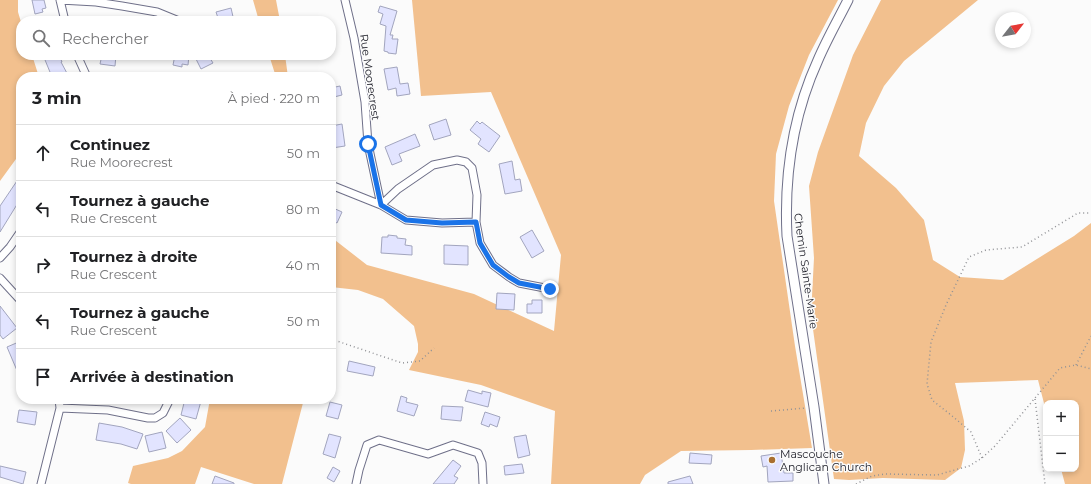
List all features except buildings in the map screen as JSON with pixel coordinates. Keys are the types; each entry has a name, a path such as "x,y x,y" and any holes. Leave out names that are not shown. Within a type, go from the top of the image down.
{"street":[{"path":"64,16 60,0 96,2 157,12 167,16"},
{"name":"Rue Moorecrest","path":"345,0 354,38 365,102 368,144 381,205"},
{"name":"Chemin Sainte-Marie","path":"824,484 814,407 787,236 786,211 790,155 804,94 818,59 848,0"},
{"path":"79,60 85,72"},
{"path":"381,205 398,189 433,165 457,160 466,162 472,168 477,195 476,222 480,243 493,265 519,283 550,289"},
{"path":"336,188 381,205 406,220 442,223 476,222"},
{"path":"0,258 16,238"},
{"path":"0,278 16,296"},
{"path":"41,484 60,408 60,404"},
{"path":"60,408 108,410 155,418 163,414 168,404"},
{"path":"356,484 367,445 379,440 428,454 453,445 478,453 482,463 483,484"}],"path":[{"path":"982,458 971,432 951,414 932,400 927,384 931,342 946,305 969,257 986,250 1022,247 1078,213 1091,213"},
{"path":"1076,365 1091,336"},
{"path":"336,341 402,363 420,361 434,348"},
{"path":"856,484 872,476 885,474 937,474 968,466 982,458 995,446 1060,368 1076,365 1091,369"},
{"path":"1035,398 1045,484"},
{"path":"771,411 814,407"}],"shaded area":[{"path":"0,0 18,0 19,16 16,16 16,60 34,60 37,72 16,72 16,159 0,181"},
{"path":"253,0 276,0 279,16 258,16"},
{"path":"412,0 838,0 809,55 789,106 776,154 774,201 795,346 812,448 681,451 645,475 640,484 551,484 555,411 481,385 409,370 418,352 418,344 414,326 383,299 358,290 336,288 336,241 367,265 474,294 554,331 561,255 491,92 421,96"},
{"path":"881,0 978,0 904,61 884,86 866,123 859,156 896,188 924,220 933,260 960,277 1003,280 1074,236 1091,223 1091,484 1065,484 1062,472 1079,472 1079,400 1043,400 1038,380 955,383 964,421 965,450 961,468 945,480 883,478 849,480 834,479 811,315 814,258 809,186 818,152 853,55"},
{"path":"271,60 286,60 287,72 274,72"},
{"path":"209,404 303,404 282,484 254,484 201,467 195,484 128,483 133,466 168,458 182,451 205,427"}],"place":[{"name":"Mascouche Anglican Church","path":"772,460"}],"route":[{"path":"368,144 381,205 406,220 442,223 476,222 480,243 493,265 519,283 550,289"}]}
